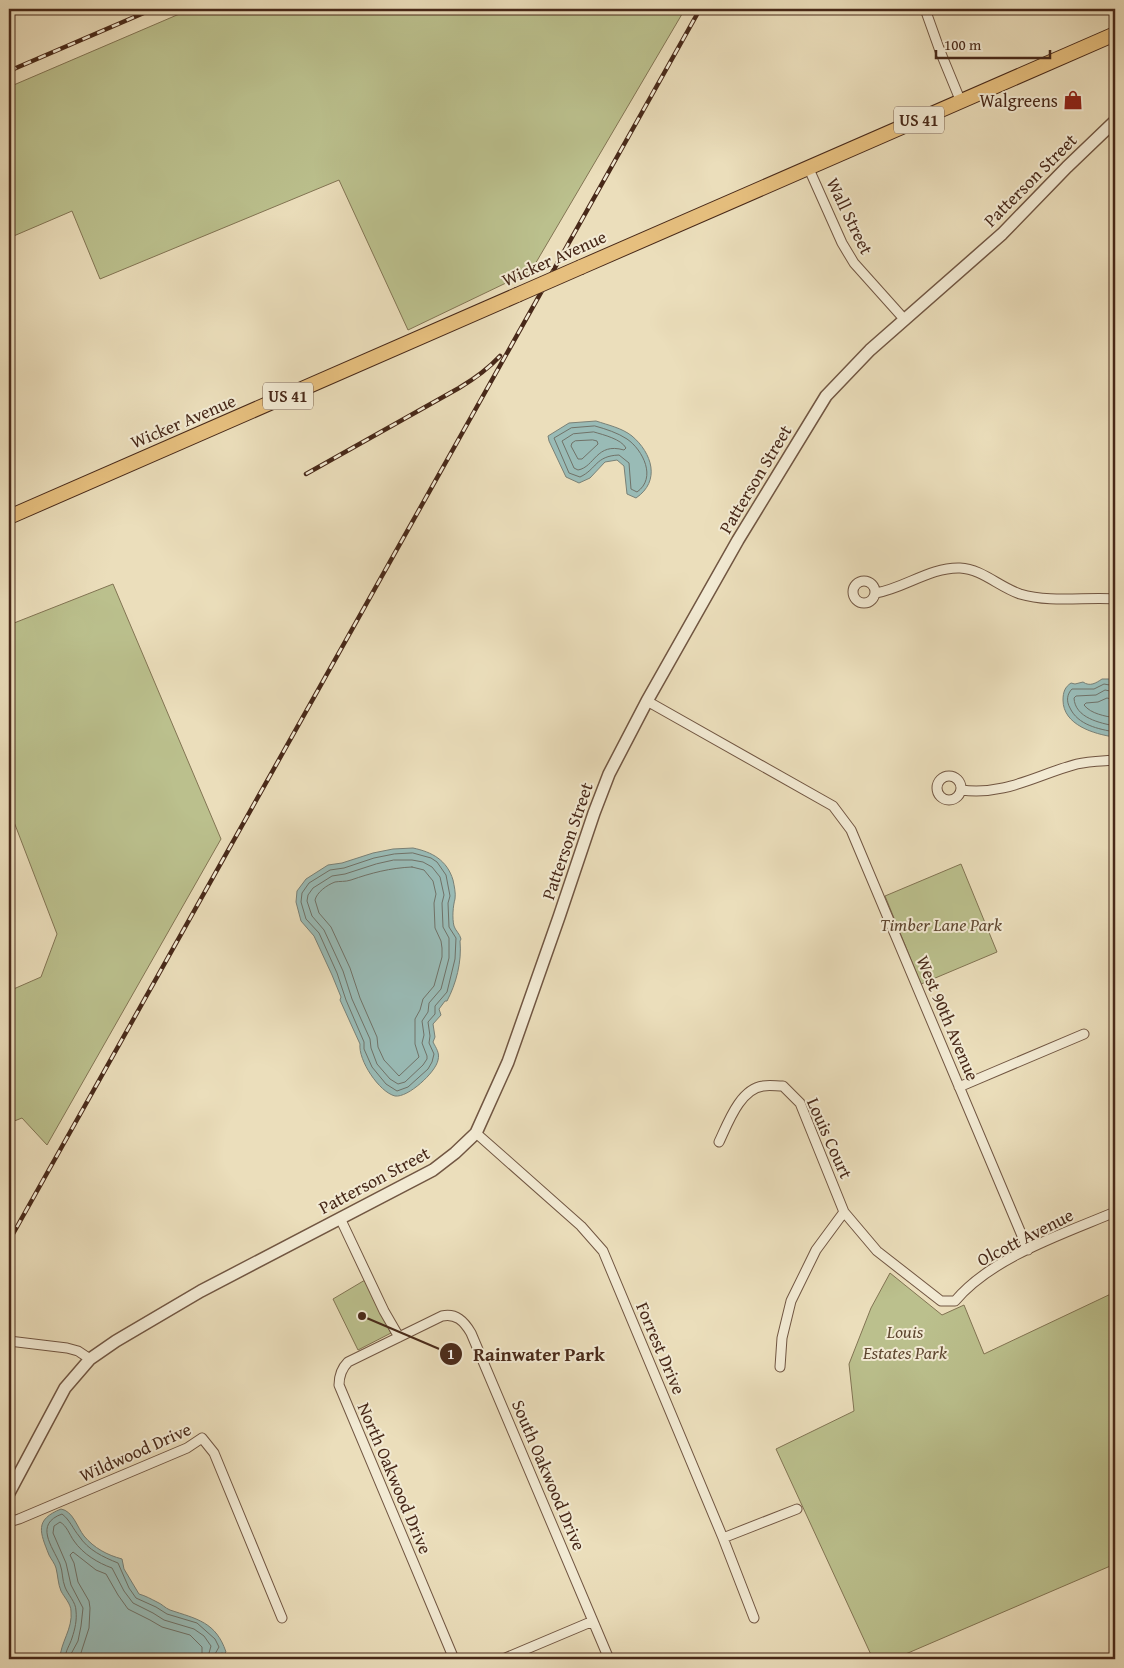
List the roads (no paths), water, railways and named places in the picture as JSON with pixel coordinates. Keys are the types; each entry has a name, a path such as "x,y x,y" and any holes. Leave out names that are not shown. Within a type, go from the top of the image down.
{"highway":[{"name":"Wicker Avenue","path":"9,517 580,267 810,169 1115,34"}],"street":[{"path":"925,9 940,52 961,102"},
{"name":"Patterson Street","path":"9,1493 65,1388 90,1359 201,1291 433,1170 456,1154 476,1133 508,1062 609,774 738,540 826,396 870,350 1002,234 1115,121"},
{"name":"Wall Street","path":"810,169 842,243 854,263 905,320"},
{"path":"876,593 888,591 931,572 960,568 986,576 1002,586 1033,597 1115,599"},
{"name":"West 90th Avenue","path":"648,702 834,806 851,830 1028,1250"},
{"path":"961,790 984,791 1011,787 1078,763 1115,760"},
{"path":"959,1087 1084,1034"},
{"name":"Louis Court","path":"719,1142 732,1114 748,1092 762,1086 783,1086 800,1103 844,1212"},
{"name":"Forrest Drive","path":"476,1133 581,1226 602,1251 723,1538 754,1618"},
{"path":"780,1367 782,1338 791,1301 816,1250 844,1212"},
{"name":"Olcott Avenue","path":"844,1212 877,1251 941,1301 955,1301 965,1288 993,1267 1115,1212"},
{"path":"340,1218 384,1311 399,1337"},
{"name":"North Oakwood Drive","path":"447,1315 348,1362 343,1367 339,1385 454,1659"},
{"name":"South Oakwood Drive","path":"447,1315 455,1316 462,1321 471,1333 609,1659"},
{"path":"9,1341 70,1348 90,1359"},
{"name":"Wildwood Drive","path":"9,1522 19,1520 187,1448 202,1438 214,1453 282,1618"},
{"path":"723,1538 797,1509"},
{"path":"503,1659 593,1621"}],"water":[{"path":"596,421 628,433 645,450 651,467 651,475 649,484 636,498 627,494 624,466 617,460 605,462 590,478 579,483 566,477 548,436 569,423"},
{"path":"1102,679 1112,679 1115,683 1114,737 1089,731 1081,727 1068,716 1064,709 1063,695 1071,683 1083,682 1091,684"},
{"path":"413,848 438,858 450,873 455,894 453,923 461,939 460,957 458,973 453,987 447,1001 439,1009 441,1015 433,1024 435,1037 433,1042 438,1055 436,1065 414,1089 400,1096 395,1096 376,1082 366,1066 360,1051 360,1044 340,1000 341,997 332,975 314,936 301,921 296,902 297,891 306,879 328,865 393,849"},
{"path":"61,1509 72,1516 84,1536 92,1544 106,1553 122,1559 124,1569 139,1594 170,1610 197,1619 211,1628 222,1642 226,1652 220,1654 223,1659 60,1659 70,1624 71,1608 60,1588 56,1568 46,1547 41,1528 46,1518"}],"railway":[{"path":"9,71 153,9"},
{"path":"9,1241 700,9"},
{"path":"306,474 459,388 481,374 500,356"}],"place":[{"name":"Walgreens","path":"1073,100"},
{"name":"Rainwater Park","path":"362,1316"}],"park label":[{"name":"Timber Lane Park","path":"941,924"},
{"name":"Louis Estates Park","path":"905,1341"}]}
